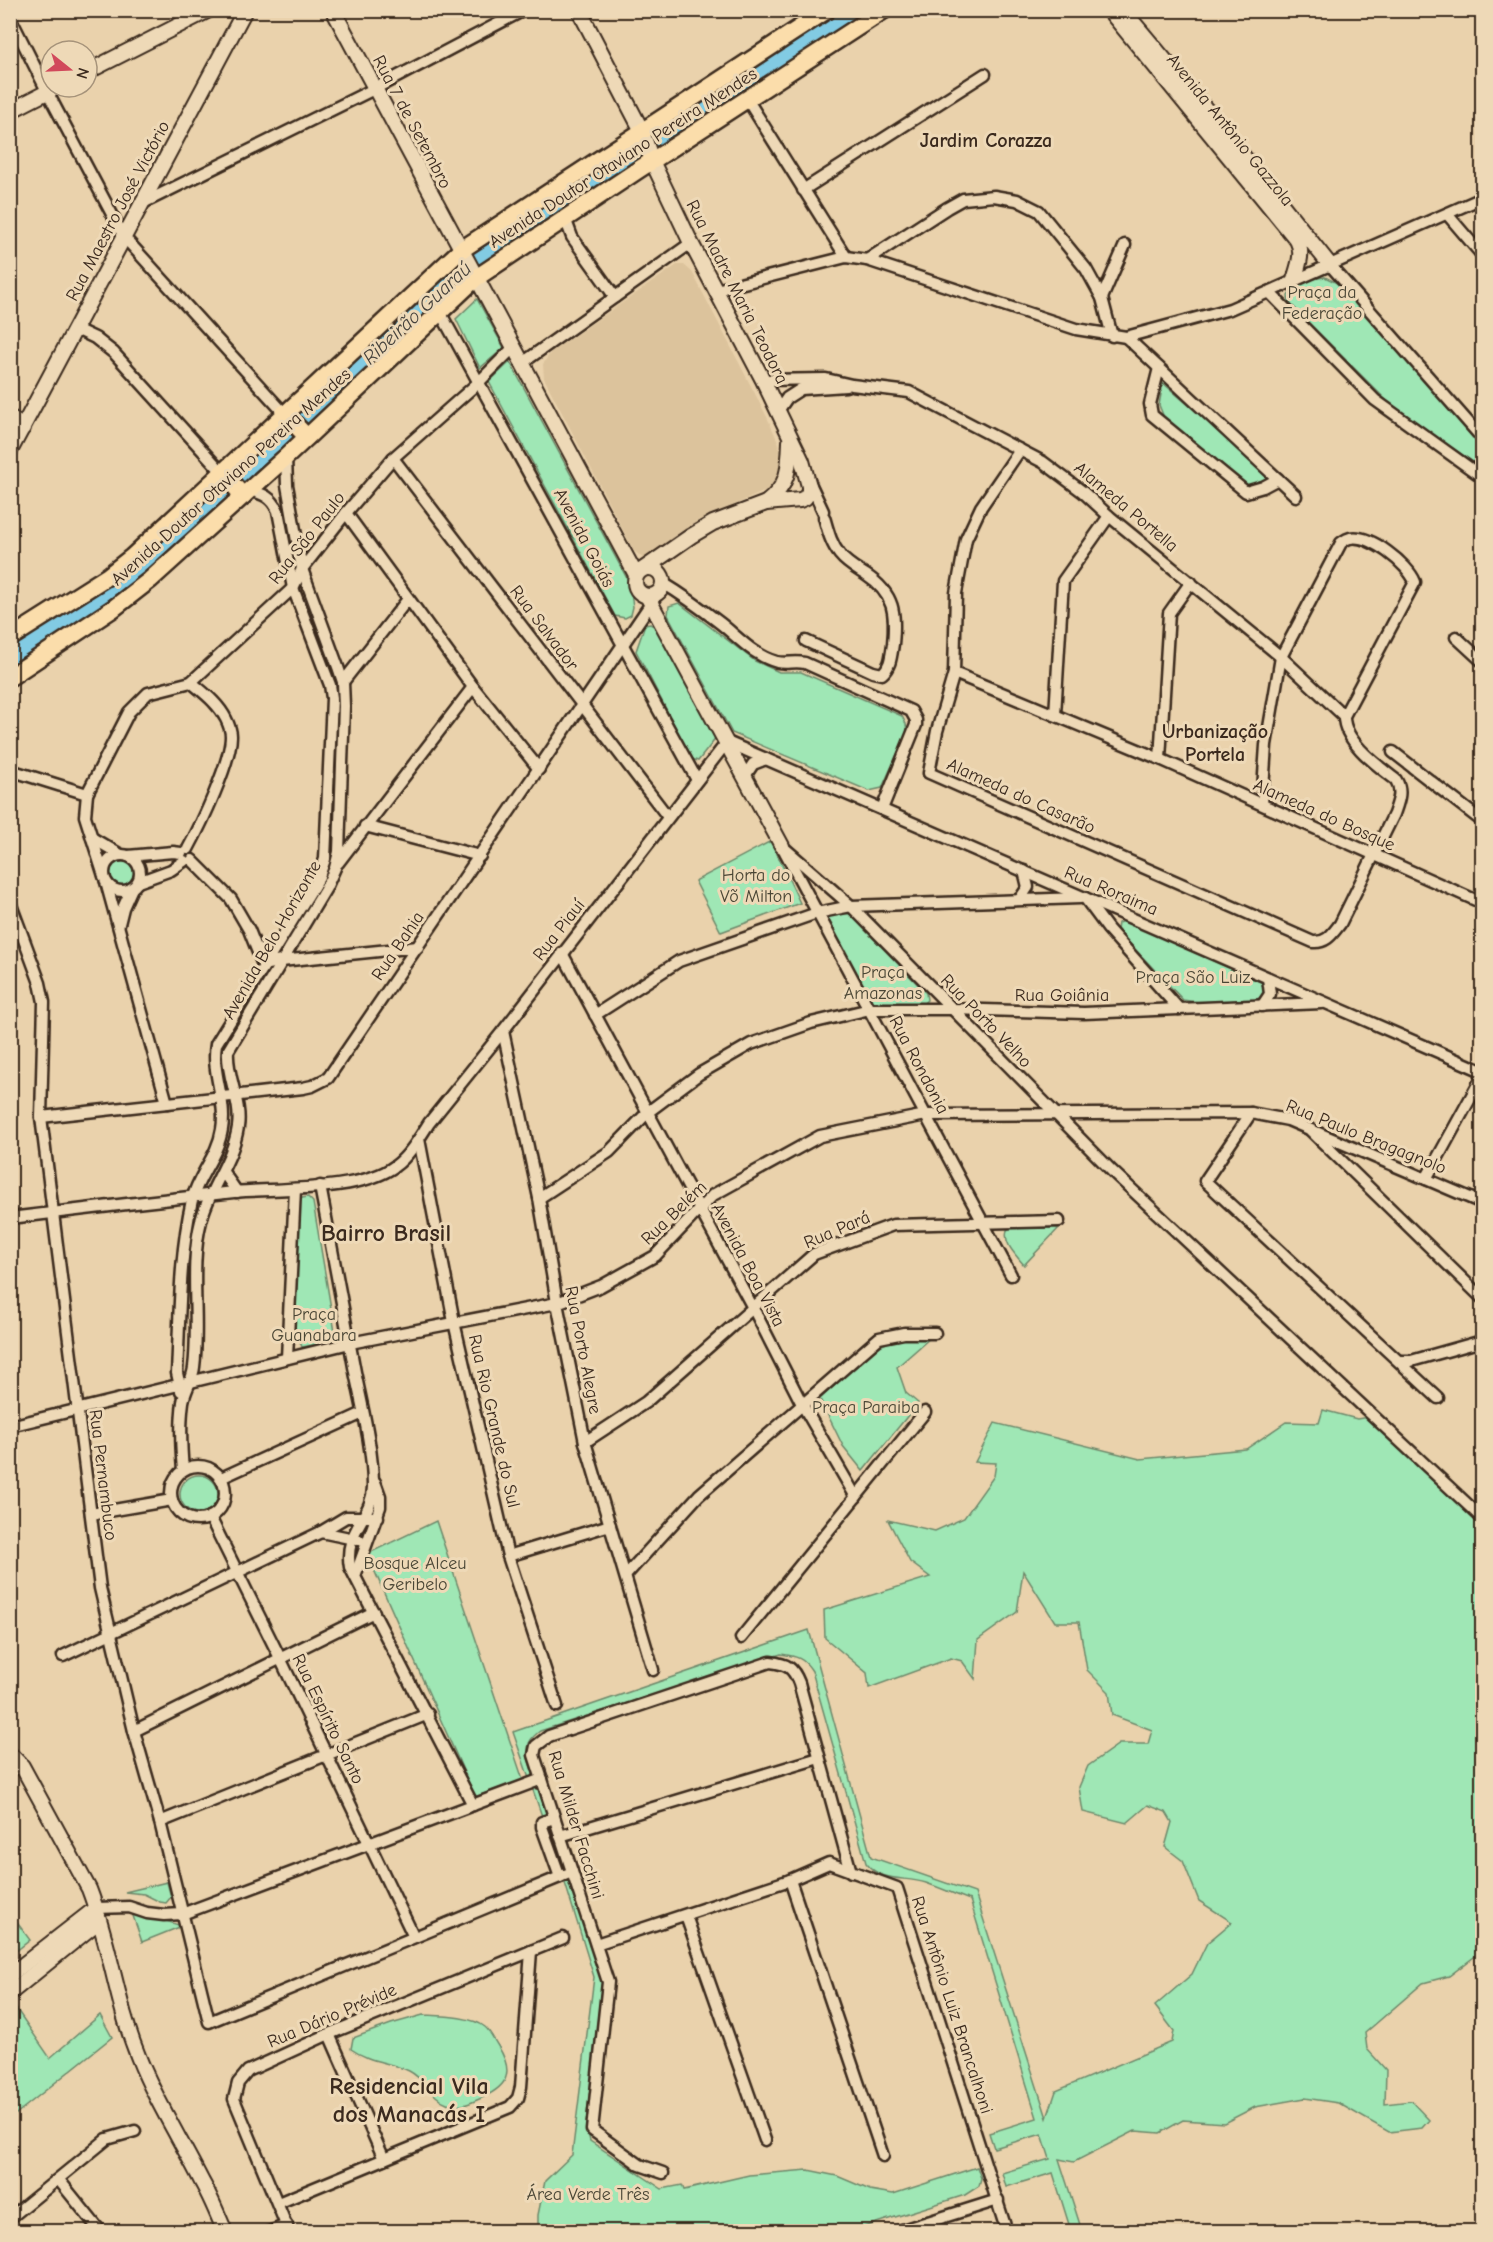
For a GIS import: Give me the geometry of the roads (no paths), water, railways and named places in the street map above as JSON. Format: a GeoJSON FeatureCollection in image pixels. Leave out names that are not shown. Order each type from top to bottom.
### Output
{"type":"FeatureCollection","features":[{"type":"Feature","properties":{"kind":"main road","name":"Avenida Doutor Otaviano Pereira Mendes"},"geometry":{"type":"LineString","coordinates":[[10,638],[120,567],[236,486],[286,457],[296,426],[440,312],[474,274],[565,218],[651,158],[884,10]]}},
{"type":"Feature","properties":{"kind":"main road","name":"Avenida Doutor Otaviano Pereira Mendes"},"geometry":{"type":"LineString","coordinates":[[10,677],[132,595],[463,254],[825,11]]}},
{"type":"Feature","properties":{"kind":"street","name":"Rua Maestro José Victório"},"geometry":{"type":"LineString","coordinates":[[10,451],[245,10]]}},
{"type":"Feature","properties":{"kind":"street","name":"Rua 7 de Setembro"},"geometry":{"type":"LineString","coordinates":[[333,10],[463,254]]}},
{"type":"Feature","properties":{"kind":"street"},"geometry":{"type":"LineString","coordinates":[[141,204],[374,89],[524,10]]}},
{"type":"Feature","properties":{"kind":"street"},"geometry":{"type":"LineString","coordinates":[[579,10],[643,135]]}},
{"type":"Feature","properties":{"kind":"street","name":"Avenida Antônio Gazzola"},"geometry":{"type":"LineString","coordinates":[[1109,10],[1297,240],[1301,247],[1294,280]]}},
{"type":"Feature","properties":{"kind":"street","name":"Avenida Antônio Gazzola"},"geometry":{"type":"LineString","coordinates":[[1123,10],[1330,264]]}},
{"type":"Feature","properties":{"kind":"street"},"geometry":{"type":"LineString","coordinates":[[99,66],[204,12]]}},
{"type":"Feature","properties":{"kind":"street"},"geometry":{"type":"LineString","coordinates":[[10,17],[39,67]]}},
{"type":"Feature","properties":{"kind":"street"},"geometry":{"type":"LineString","coordinates":[[803,190],[985,74]]}},
{"type":"Feature","properties":{"kind":"street"},"geometry":{"type":"LineString","coordinates":[[10,111],[39,96]]}},
{"type":"Feature","properties":{"kind":"street"},"geometry":{"type":"LineString","coordinates":[[57,99],[124,237],[296,426]]}},
{"type":"Feature","properties":{"kind":"street"},"geometry":{"type":"LineString","coordinates":[[747,99],[846,257]]}},
{"type":"Feature","properties":{"kind":"street","name":"Rua Madre Maria Teodora"},"geometry":{"type":"LineString","coordinates":[[643,135],[651,158],[691,243],[763,380],[802,461],[807,479]]}},
{"type":"Feature","properties":{"kind":"street"},"geometry":{"type":"LineString","coordinates":[[867,260],[963,200],[994,196],[1017,200],[1039,211],[1086,269],[1102,298],[1113,336]]}},
{"type":"Feature","properties":{"kind":"street"},"geometry":{"type":"LineString","coordinates":[[716,290],[846,257],[867,260],[1076,329],[1126,337],[1230,309],[1482,198]]}},
{"type":"Feature","properties":{"kind":"street"},"geometry":{"type":"LineString","coordinates":[[1447,214],[1482,255]]}},
{"type":"Feature","properties":{"kind":"street"},"geometry":{"type":"LineString","coordinates":[[565,218],[572,237],[615,297]]}},
{"type":"Feature","properties":{"kind":"street"},"geometry":{"type":"LineString","coordinates":[[521,364],[691,243]]}},
{"type":"Feature","properties":{"kind":"street"},"geometry":{"type":"LineString","coordinates":[[1102,298],[1125,245]]}},
{"type":"Feature","properties":{"kind":"street","name":"Avenida Goiás"},"geometry":{"type":"LineString","coordinates":[[463,254],[521,364],[641,572],[635,586],[642,594],[657,591]]}},
{"type":"Feature","properties":{"kind":"street"},"geometry":{"type":"LineString","coordinates":[[1330,264],[1482,438]]}},
{"type":"Feature","properties":{"kind":"street"},"geometry":{"type":"LineString","coordinates":[[1269,292],[1376,400],[1482,477]]}},
{"type":"Feature","properties":{"kind":"street","name":"Avenida Goiás"},"geometry":{"type":"LineString","coordinates":[[440,312],[697,780]]}},
{"type":"Feature","properties":{"kind":"street","name":"Avenida Belo Horizonte"},"geometry":{"type":"LineString","coordinates":[[76,329],[95,338],[114,353],[236,486],[266,495],[271,500],[278,511],[293,588],[327,673],[332,698],[325,859],[318,879],[216,1044],[214,1063],[224,1114],[216,1151],[193,1197],[183,1247],[177,1373],[183,1400]]}},
{"type":"Feature","properties":{"kind":"street"},"geometry":{"type":"LineString","coordinates":[[1126,337],[1296,496]]}},
{"type":"Feature","properties":{"kind":"street","name":"Rua São Paulo"},"geometry":{"type":"LineString","coordinates":[[87,794],[129,712],[139,700],[148,693],[191,682],[293,588],[302,569],[393,458],[479,382],[513,348]]}},
{"type":"Feature","properties":{"kind":"street"},"geometry":{"type":"LineString","coordinates":[[1160,368],[1150,404],[1152,415],[1246,492],[1278,479]]}},
{"type":"Feature","properties":{"kind":"street","name":"Alameda Portella"},"geometry":{"type":"LineString","coordinates":[[763,380],[826,379],[852,385],[909,392],[1057,471],[1281,657],[1344,716]]}},
{"type":"Feature","properties":{"kind":"street","name":"Alameda Portella"},"geometry":{"type":"LineString","coordinates":[[778,411],[787,398],[801,389],[852,385]]}},
{"type":"Feature","properties":{"kind":"street"},"geometry":{"type":"LineString","coordinates":[[10,417],[23,428]]}},
{"type":"Feature","properties":{"kind":"street","name":"Rua Madre Maria Teodora"},"geometry":{"type":"LineString","coordinates":[[784,483],[789,463],[790,439]]}},
{"type":"Feature","properties":{"kind":"street","name":"Alameda do Casarão"},"geometry":{"type":"LineString","coordinates":[[1020,450],[981,507],[966,538],[956,593],[954,673],[929,773],[1313,942],[1322,943],[1340,924],[1372,855]]}},
{"type":"Feature","properties":{"kind":"street","name":"Avenida Belo Horizonte"},"geometry":{"type":"LineString","coordinates":[[183,1470],[180,1445],[183,1400],[194,1368],[197,1242],[201,1220],[223,1172],[238,1126],[235,1095],[229,1077],[228,1051],[326,888],[335,868],[340,840],[344,696],[338,667],[302,569],[287,485],[286,457]]}},
{"type":"Feature","properties":{"kind":"street","name":"Rua Salvador"},"geometry":{"type":"LineString","coordinates":[[393,458],[668,818]]}},
{"type":"Feature","properties":{"kind":"street"},"geometry":{"type":"LineString","coordinates":[[766,503],[784,483],[796,474],[807,479],[824,514],[832,544],[841,557],[879,586],[892,605],[896,618],[891,661],[882,674],[806,641]]}},
{"type":"Feature","properties":{"kind":"street"},"geometry":{"type":"LineString","coordinates":[[641,572],[691,536],[713,524],[766,503],[805,498],[809,492],[807,479]]}},
{"type":"Feature","properties":{"kind":"street"},"geometry":{"type":"LineString","coordinates":[[784,483],[787,497],[792,501]]}},
{"type":"Feature","properties":{"kind":"street"},"geometry":{"type":"LineString","coordinates":[[346,513],[473,687],[539,769]]}},
{"type":"Feature","properties":{"kind":"street"},"geometry":{"type":"LineString","coordinates":[[1055,715],[1063,581],[1109,516]]}},
{"type":"Feature","properties":{"kind":"street"},"geometry":{"type":"LineString","coordinates":[[1262,804],[1266,745],[1281,657],[1341,543],[1351,538],[1368,540],[1398,560],[1412,574],[1415,582],[1413,590],[1344,716],[1343,722],[1351,736],[1374,763],[1396,780],[1400,789],[1394,814],[1372,855]]}},
{"type":"Feature","properties":{"kind":"street"},"geometry":{"type":"LineString","coordinates":[[657,591],[664,563],[671,551]]}},
{"type":"Feature","properties":{"kind":"street"},"geometry":{"type":"LineString","coordinates":[[641,572],[656,569],[660,620],[745,776],[753,764],[766,759]]}},
{"type":"Feature","properties":{"kind":"street"},"geometry":{"type":"LineString","coordinates":[[1160,759],[1169,613],[1191,582]]}},
{"type":"Feature","properties":{"kind":"street"},"geometry":{"type":"LineString","coordinates":[[657,591],[680,594],[762,655],[778,662],[805,663],[912,711],[916,725],[882,809]]}},
{"type":"Feature","properties":{"kind":"street","name":"Rua Bahia"},"geometry":{"type":"LineString","coordinates":[[41,1117],[312,1086],[328,1077],[623,647],[657,591]]}},
{"type":"Feature","properties":{"kind":"street"},"geometry":{"type":"LineString","coordinates":[[342,682],[408,599]]}},
{"type":"Feature","properties":{"kind":"street"},"geometry":{"type":"LineString","coordinates":[[1456,637],[1482,661]]}},
{"type":"Feature","properties":{"kind":"street"},"geometry":{"type":"LineString","coordinates":[[327,673],[338,667]]}},
{"type":"Feature","properties":{"kind":"street","name":"Alameda do Bosque"},"geometry":{"type":"LineString","coordinates":[[954,673],[1160,759],[1482,903]]}},
{"type":"Feature","properties":{"kind":"street"},"geometry":{"type":"LineString","coordinates":[[105,879],[118,891],[125,891],[171,870],[186,856],[202,822],[229,749],[231,735],[227,720],[217,705],[191,682]]}},
{"type":"Feature","properties":{"kind":"street"},"geometry":{"type":"LineString","coordinates":[[335,868],[473,687]]}},
{"type":"Feature","properties":{"kind":"street"},"geometry":{"type":"LineString","coordinates":[[332,698],[344,696]]}},
{"type":"Feature","properties":{"kind":"street","name":"Rua Roraima"},"geometry":{"type":"LineString","coordinates":[[727,742],[1482,1071]]}},
{"type":"Feature","properties":{"kind":"street","name":"Rua Piauí"},"geometry":{"type":"LineString","coordinates":[[10,1218],[237,1192],[361,1182],[395,1167],[727,742]]}},
{"type":"Feature","properties":{"kind":"street"},"geometry":{"type":"LineString","coordinates":[[1393,752],[1482,821]]}},
{"type":"Feature","properties":{"kind":"street"},"geometry":{"type":"LineString","coordinates":[[10,770],[87,794],[85,816],[105,879],[167,1103]]}},
{"type":"Feature","properties":{"kind":"street","name":"Rua Rondonia"},"geometry":{"type":"LineString","coordinates":[[745,776],[1011,1275]]}},
{"type":"Feature","properties":{"kind":"street"},"geometry":{"type":"LineString","coordinates":[[326,839],[340,840],[362,831],[480,856]]}},
{"type":"Feature","properties":{"kind":"street"},"geometry":{"type":"LineString","coordinates":[[92,838],[135,860],[139,867],[140,875],[123,908],[118,928]]}},
{"type":"Feature","properties":{"kind":"street","name":"Rua Porto Velho"},"geometry":{"type":"LineString","coordinates":[[782,846],[851,906],[1112,1171],[1482,1518]]}},
{"type":"Feature","properties":{"kind":"street"},"geometry":{"type":"LineString","coordinates":[[105,879],[107,862],[113,857],[173,852],[186,856],[231,899],[249,930],[263,965],[418,946]]}},
{"type":"Feature","properties":{"kind":"street"},"geometry":{"type":"LineString","coordinates":[[1020,899],[1028,887],[1024,871]]}},
{"type":"Feature","properties":{"kind":"street"},"geometry":{"type":"LineString","coordinates":[[595,1015],[679,961],[818,913],[851,906],[1085,898],[1108,929],[1179,1009]]}},
{"type":"Feature","properties":{"kind":"street","name":"Rua Pernambuco"},"geometry":{"type":"LineString","coordinates":[[10,902],[15,925],[40,983],[44,1002],[41,1117],[100,1588],[134,1731],[160,1822],[209,2022],[414,1937]]}},
{"type":"Feature","properties":{"kind":"street","name":"Avenida Boa Vista"},"geometry":{"type":"LineString","coordinates":[[562,953],[752,1306],[802,1404],[856,1497]]}},
{"type":"Feature","properties":{"kind":"street"},"geometry":{"type":"LineString","coordinates":[[1262,1006],[1270,993],[1268,978]]}},
{"type":"Feature","properties":{"kind":"street"},"geometry":{"type":"LineString","coordinates":[[1284,1005],[1288,986]]}},
{"type":"Feature","properties":{"kind":"street","name":"Rua Goiânia"},"geometry":{"type":"LineString","coordinates":[[539,1198],[609,1152],[648,1112],[699,1074],[751,1044],[811,1023],[870,1009],[1083,1013],[1326,1003]]}},
{"type":"Feature","properties":{"kind":"street","name":"Rua Porto Alegre"},"geometry":{"type":"LineString","coordinates":[[503,1031],[539,1198],[585,1442],[653,1670]]}},
{"type":"Feature","properties":{"kind":"street"},"geometry":{"type":"LineString","coordinates":[[1426,1179],[1482,1077]]}},
{"type":"Feature","properties":{"kind":"street"},"geometry":{"type":"LineString","coordinates":[[1251,1113],[1205,1181],[1438,1398]]}},
{"type":"Feature","properties":{"kind":"street","name":"Rua Paulo Bragagnolo"},"geometry":{"type":"LineString","coordinates":[[1055,1114],[1251,1113],[1288,1120],[1482,1203]]}},
{"type":"Feature","properties":{"kind":"street","name":"Rua Belém"},"geometry":{"type":"LineString","coordinates":[[10,1426],[350,1343],[557,1303],[601,1286],[655,1256],[713,1195],[820,1136],[926,1115],[1055,1114]]}},
{"type":"Feature","properties":{"kind":"street"},"geometry":{"type":"LineString","coordinates":[[1306,1127],[1482,1298]]}},
{"type":"Feature","properties":{"kind":"street","name":"Rua Rio Grande do Sul"},"geometry":{"type":"LineString","coordinates":[[419,1139],[454,1322],[508,1556],[556,1706]]}},
{"type":"Feature","properties":{"kind":"street"},"geometry":{"type":"LineString","coordinates":[[223,1172],[237,1192]]}},
{"type":"Feature","properties":{"kind":"street"},"geometry":{"type":"LineString","coordinates":[[320,1186],[373,1476],[380,1496],[378,1517],[355,1576]]}},
{"type":"Feature","properties":{"kind":"street"},"geometry":{"type":"LineString","coordinates":[[287,1358],[295,1189]]}},
{"type":"Feature","properties":{"kind":"street","name":"Rua Pará"},"geometry":{"type":"LineString","coordinates":[[585,1442],[646,1401],[814,1254],[893,1224],[1059,1221]]}},
{"type":"Feature","properties":{"kind":"street"},"geometry":{"type":"LineString","coordinates":[[626,1575],[699,1495],[879,1338],[904,1333],[935,1333]]}},
{"type":"Feature","properties":{"kind":"street"},"geometry":{"type":"LineString","coordinates":[[1400,1361],[1411,1361],[1482,1341]]}},
{"type":"Feature","properties":{"kind":"street"},"geometry":{"type":"LineString","coordinates":[[741,1638],[925,1412]]}},
{"type":"Feature","properties":{"kind":"street"},"geometry":{"type":"LineString","coordinates":[[221,1478],[363,1413]]}},
{"type":"Feature","properties":{"kind":"street"},"geometry":{"type":"LineString","coordinates":[[193,1466],[204,1466],[214,1470],[221,1478],[225,1490],[224,1502],[220,1509],[210,1517],[201,1520],[187,1518],[179,1512],[172,1500],[172,1486],[183,1470],[193,1466]]}},
{"type":"Feature","properties":{"kind":"street"},"geometry":{"type":"LineString","coordinates":[[348,1557],[353,1538],[372,1498],[373,1476]]}},
{"type":"Feature","properties":{"kind":"street"},"geometry":{"type":"LineString","coordinates":[[91,1514],[172,1500]]}},
{"type":"Feature","properties":{"kind":"street","name":"Rua Espírito Santo"},"geometry":{"type":"LineString","coordinates":[[210,1517],[414,1937]]}},
{"type":"Feature","properties":{"kind":"street"},"geometry":{"type":"LineString","coordinates":[[63,1656],[321,1532],[346,1517],[378,1517]]}},
{"type":"Feature","properties":{"kind":"street"},"geometry":{"type":"LineString","coordinates":[[508,1556],[610,1525]]}},
{"type":"Feature","properties":{"kind":"street"},"geometry":{"type":"LineString","coordinates":[[321,1532],[367,1542]]}},
{"type":"Feature","properties":{"kind":"street"},"geometry":{"type":"LineString","coordinates":[[333,1534],[348,1557],[355,1576],[473,1805]]}},
{"type":"Feature","properties":{"kind":"street"},"geometry":{"type":"LineString","coordinates":[[134,1731],[374,1612]]}},
{"type":"Feature","properties":{"kind":"street","name":"Rua Milder Facchini"},"geometry":{"type":"LineString","coordinates":[[663,2173],[640,2165],[592,2130],[608,1982],[534,1755],[536,1746],[549,1736],[770,1662],[786,1664],[795,1672],[851,1872]]}},
{"type":"Feature","properties":{"kind":"street"},"geometry":{"type":"LineString","coordinates":[[160,1822],[428,1714]]}},
{"type":"Feature","properties":{"kind":"street"},"geometry":{"type":"LineString","coordinates":[[10,1754],[22,1766],[89,1889],[137,2055],[203,2183],[225,2232]]}},
{"type":"Feature","properties":{"kind":"street"},"geometry":{"type":"LineString","coordinates":[[560,1836],[819,1758]]}},
{"type":"Feature","properties":{"kind":"street"},"geometry":{"type":"LineString","coordinates":[[10,1975],[111,1907],[129,1907],[147,1913],[164,1915],[182,1914],[542,1779]]}},
{"type":"Feature","properties":{"kind":"street"},"geometry":{"type":"LineString","coordinates":[[554,1818],[542,1822],[542,1827],[560,1877]]}},
{"type":"Feature","properties":{"kind":"street","name":"Rua Antônio Luiz Brancalhoni"},"geometry":{"type":"LineString","coordinates":[[596,1944],[790,1880],[829,1863],[897,1888],[1007,2232]]}},
{"type":"Feature","properties":{"kind":"street"},"geometry":{"type":"LineString","coordinates":[[414,1937],[572,1872]]}},
{"type":"Feature","properties":{"kind":"street"},"geometry":{"type":"LineString","coordinates":[[790,1880],[883,2156]]}},
{"type":"Feature","properties":{"kind":"street"},"geometry":{"type":"LineString","coordinates":[[10,1993],[98,1914]]}},
{"type":"Feature","properties":{"kind":"street"},"geometry":{"type":"LineString","coordinates":[[686,1916],[765,2140]]}},
{"type":"Feature","properties":{"kind":"street","name":"Rua Dário Prévide"},"geometry":{"type":"LineString","coordinates":[[288,2228],[234,2099],[238,2082],[249,2071],[329,2034],[563,1938]]}},
{"type":"Feature","properties":{"kind":"street"},"geometry":{"type":"LineString","coordinates":[[278,2203],[510,2107],[518,2098],[521,2087],[531,1951]]}},
{"type":"Feature","properties":{"kind":"street"},"geometry":{"type":"LineString","coordinates":[[329,2034],[384,2159]]}},
{"type":"Feature","properties":{"kind":"street"},"geometry":{"type":"LineString","coordinates":[[10,2218],[107,2139],[135,2131]]}},
{"type":"Feature","properties":{"kind":"street"},"geometry":{"type":"LineString","coordinates":[[59,2180],[101,2232]]}},
{"type":"Feature","properties":{"kind":"street"},"geometry":{"type":"LineString","coordinates":[[899,2231],[998,2200]]}},
{"type":"Feature","properties":{"kind":"street"},"geometry":{"type":"LineString","coordinates":[[269,2232],[288,2228]]}},
{"type":"Feature","properties":{"kind":"waterway","name":"Ribeirão Guaraú"},"geometry":{"type":"LineString","coordinates":[[10,658],[134,575],[302,423],[455,275],[478,257],[856,10]]}},
{"type":"Feature","properties":{"kind":"district","name":"Jardim Corazza"},"geometry":{"type":"Point","coordinates":[986,140]}},
{"type":"Feature","properties":{"kind":"district","name":"Urbanização Portela"},"geometry":{"type":"Point","coordinates":[1215,742]}},
{"type":"Feature","properties":{"kind":"district","name":"Bairro Brasil"},"geometry":{"type":"Point","coordinates":[386,1233]}},
{"type":"Feature","properties":{"kind":"district","name":"Residencial Vila dos Manacás I"},"geometry":{"type":"Point","coordinates":[409,2100]}},
{"type":"Feature","properties":{"kind":"park label","name":"Praça da Federação"},"geometry":{"type":"Point","coordinates":[1322,302]}},
{"type":"Feature","properties":{"kind":"park label","name":"Horta do Võ Milton"},"geometry":{"type":"Point","coordinates":[756,885]}},
{"type":"Feature","properties":{"kind":"park label","name":"Praça São Luiz"},"geometry":{"type":"Point","coordinates":[1193,977]}},
{"type":"Feature","properties":{"kind":"park label","name":"Praça Amazonas"},"geometry":{"type":"Point","coordinates":[883,982]}},
{"type":"Feature","properties":{"kind":"park label","name":"Praça Guanabara"},"geometry":{"type":"Point","coordinates":[314,1324]}},
{"type":"Feature","properties":{"kind":"park label","name":"Praça Paraiba"},"geometry":{"type":"Point","coordinates":[866,1407]}},
{"type":"Feature","properties":{"kind":"park label","name":"Bosque Alceu Geribelo"},"geometry":{"type":"Point","coordinates":[415,1573]}},
{"type":"Feature","properties":{"kind":"park label","name":"Área Verde Três"},"geometry":{"type":"Point","coordinates":[588,2194]}}]}
